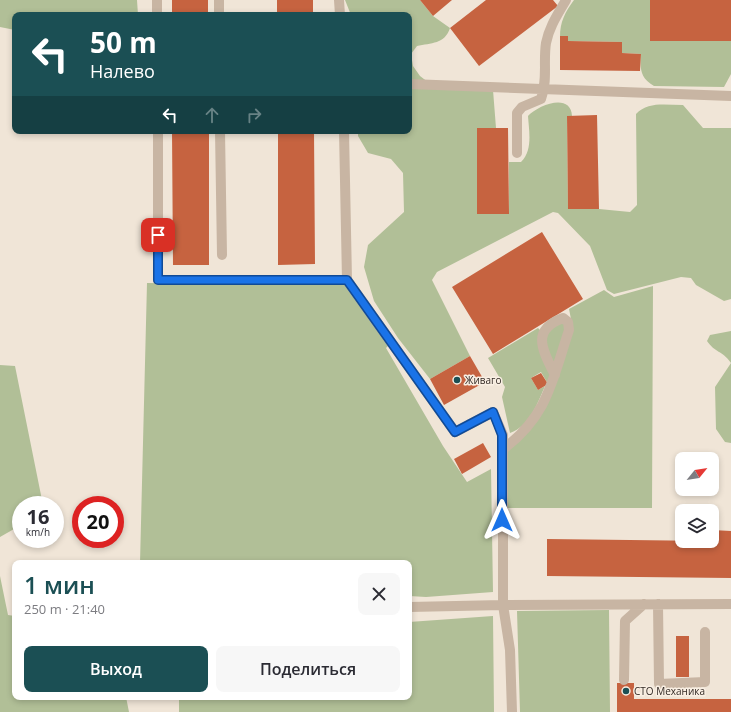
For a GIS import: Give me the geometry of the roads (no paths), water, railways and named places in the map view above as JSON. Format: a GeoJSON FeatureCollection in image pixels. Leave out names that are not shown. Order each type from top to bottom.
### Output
{"type":"FeatureCollection","features":[{"type":"Feature","properties":{"kind":"lane"},"geometry":{"type":"LineString","coordinates":[[157,0],[158,12]]}},
{"type":"Feature","properties":{"kind":"lane"},"geometry":{"type":"LineString","coordinates":[[219,0],[219,12]]}},
{"type":"Feature","properties":{"kind":"lane"},"geometry":{"type":"LineString","coordinates":[[339,0],[340,12]]}},
{"type":"Feature","properties":{"kind":"lane"},"geometry":{"type":"LineString","coordinates":[[517,153],[517,113],[522,108],[542,99],[545,89],[546,43],[552,24],[566,0]]}},
{"type":"Feature","properties":{"kind":"lane"},"geometry":{"type":"LineString","coordinates":[[412,84],[731,96]]}},
{"type":"Feature","properties":{"kind":"lane"},"geometry":{"type":"LineString","coordinates":[[158,134],[158,280],[347,280]]}},
{"type":"Feature","properties":{"kind":"lane"},"geometry":{"type":"LineString","coordinates":[[220,134],[222,255]]}},
{"type":"Feature","properties":{"kind":"lane"},"geometry":{"type":"LineString","coordinates":[[344,134],[347,280],[455,432],[493,412],[502,435],[503,605],[510,650],[512,712]]}},
{"type":"Feature","properties":{"kind":"lane"},"geometry":{"type":"LineString","coordinates":[[502,450],[518,438],[534,421],[547,397],[569,330],[568,322],[563,318],[556,321],[543,332],[541,341],[543,351],[554,375]]}},
{"type":"Feature","properties":{"kind":"lane"},"geometry":{"type":"LineString","coordinates":[[624,680],[625,621],[644,604]]}},
{"type":"Feature","properties":{"kind":"lane"},"geometry":{"type":"LineString","coordinates":[[658,604],[659,684],[705,682],[704,632]]}},
{"type":"Feature","properties":{"kind":"lane"},"geometry":{"type":"LineString","coordinates":[[412,607],[731,604]]}},
{"type":"Feature","properties":{"kind":"place","name":"Живаго"},"geometry":{"type":"Point","coordinates":[457,380]}},
{"type":"Feature","properties":{"kind":"place","name":"СТО Механика"},"geometry":{"type":"Point","coordinates":[626,691]}}]}
